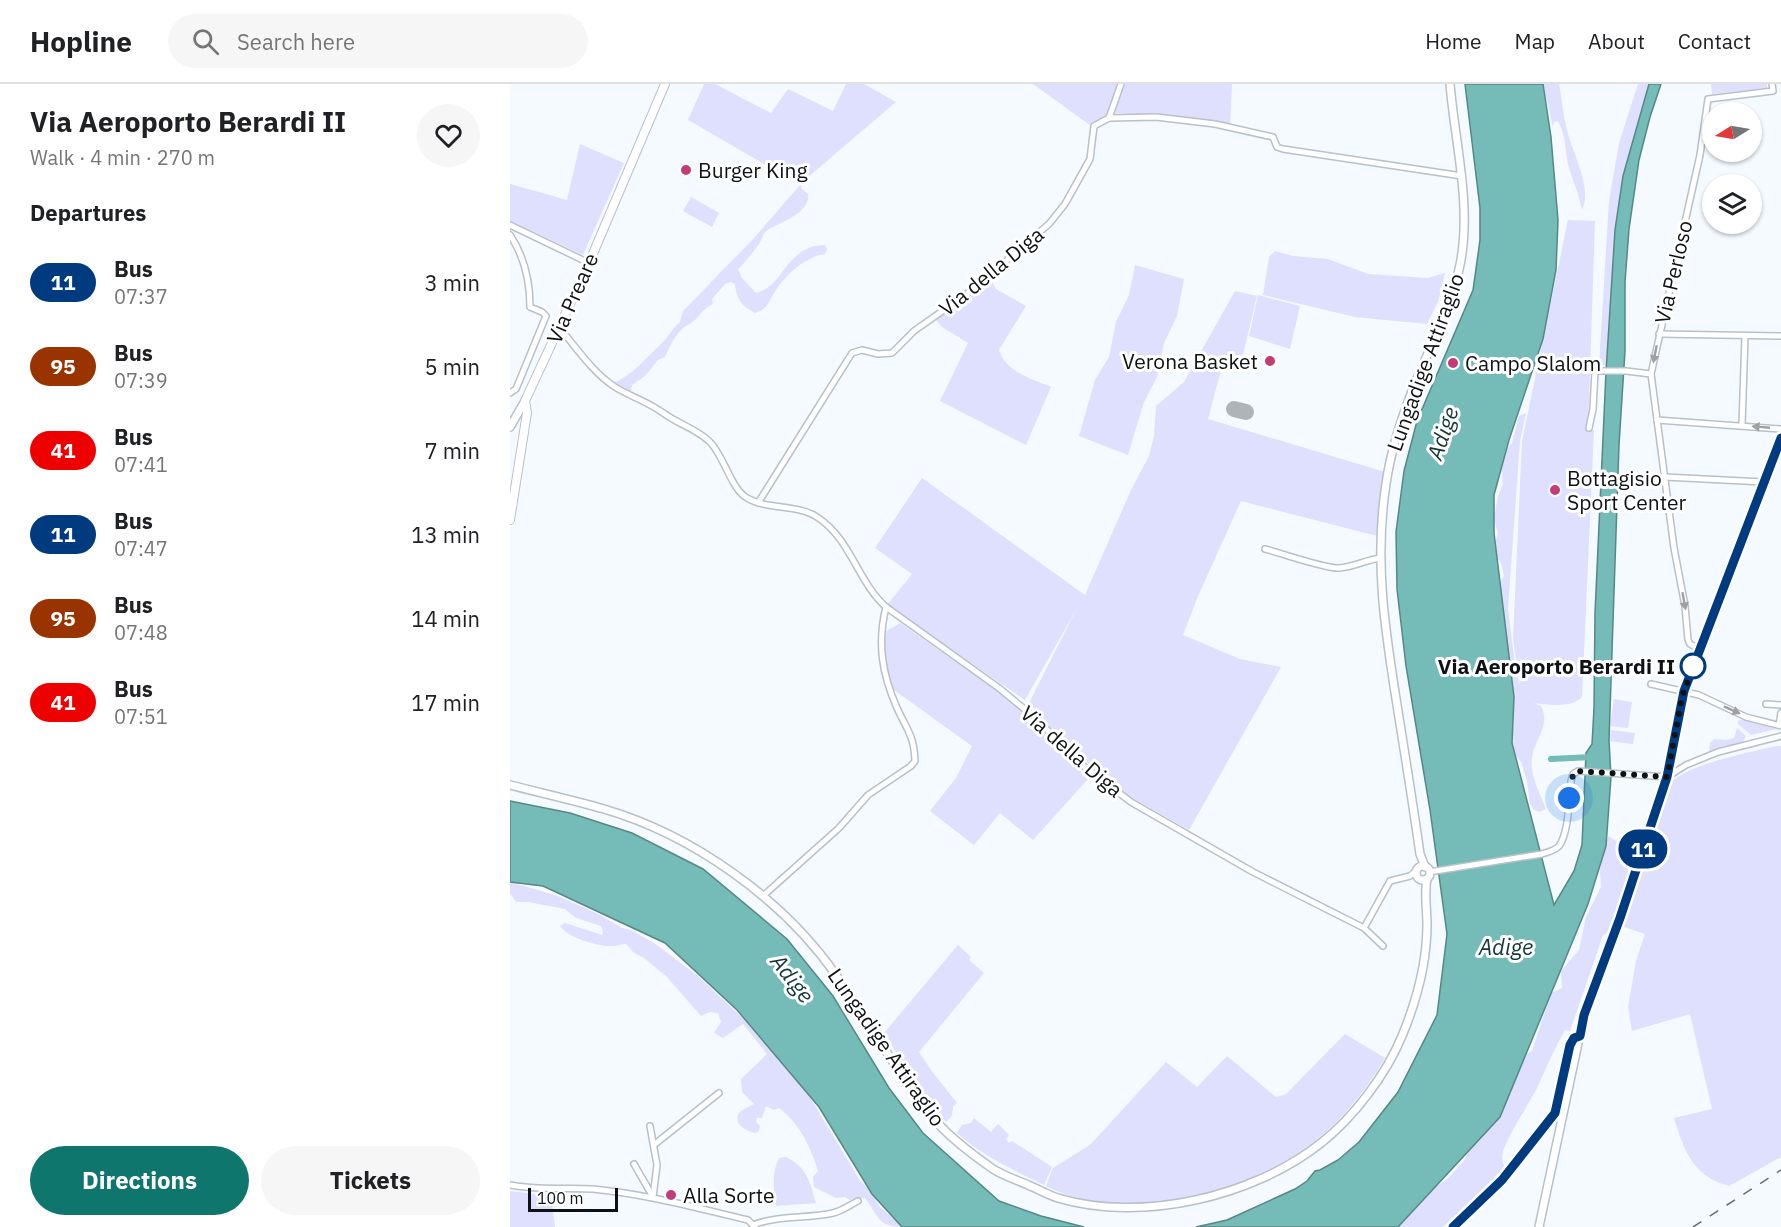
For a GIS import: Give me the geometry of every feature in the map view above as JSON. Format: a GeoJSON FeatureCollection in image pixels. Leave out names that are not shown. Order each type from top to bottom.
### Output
{"type":"FeatureCollection","features":[{"type":"Feature","properties":{"kind":"main road","name":"Via Preare"},"geometry":{"type":"LineString","coordinates":[[510,520],[527,413],[525,401],[588,263],[665,84]]}},
{"type":"Feature","properties":{"kind":"street","name":"Via della Diga"},"geometry":{"type":"LineString","coordinates":[[758,503],[852,353],[862,350],[878,354],[892,353],[914,331],[972,290],[1049,224],[1065,204],[1090,159],[1094,126],[1109,118],[1121,84]]}},
{"type":"Feature","properties":{"kind":"street","name":"Lungadige Attiraglio"},"geometry":{"type":"LineString","coordinates":[[510,785],[606,810],[679,839],[732,872],[763,896],[817,950],[836,974],[894,1065],[936,1121],[996,1171],[1056,1197],[1085,1204],[1134,1208],[1167,1205],[1244,1186],[1284,1167],[1320,1144],[1352,1114],[1369,1093],[1401,1040],[1420,986],[1425,958],[1427,924],[1425,889],[1384,626],[1380,558],[1381,524],[1391,455],[1416,381],[1453,294],[1460,263],[1463,231],[1462,176],[1452,115],[1450,84]]}},
{"type":"Feature","properties":{"kind":"street","name":"Via Perloso"},"geometry":{"type":"LineString","coordinates":[[1699,649],[1690,644],[1688,640],[1651,374],[1700,155],[1708,99],[1773,91],[1772,84]]}},
{"type":"Feature","properties":{"kind":"street"},"geometry":{"type":"LineString","coordinates":[[1109,118],[1156,117],[1215,124],[1273,137],[1277,147],[1283,149],[1462,176]]}},
{"type":"Feature","properties":{"kind":"street"},"geometry":{"type":"LineString","coordinates":[[510,225],[588,263]]}},
{"type":"Feature","properties":{"kind":"street"},"geometry":{"type":"LineString","coordinates":[[510,235],[527,274],[530,307],[546,316],[516,389],[510,393]]}},
{"type":"Feature","properties":{"kind":"street","name":"Via della Diga"},"geometry":{"type":"LineString","coordinates":[[559,327],[600,376],[615,387],[691,428],[710,442],[729,471],[736,488],[746,498],[758,503],[816,516],[834,531],[849,551],[865,583],[886,607],[999,688],[1040,722],[1086,768],[1131,802],[1253,872],[1364,928],[1383,946]]}},
{"type":"Feature","properties":{"kind":"street"},"geometry":{"type":"LineString","coordinates":[[1659,334],[1781,336]]}},
{"type":"Feature","properties":{"kind":"street"},"geometry":{"type":"LineString","coordinates":[[1742,425],[1745,336]]}},
{"type":"Feature","properties":{"kind":"street"},"geometry":{"type":"LineString","coordinates":[[1589,428],[1598,370],[1651,374]]}},
{"type":"Feature","properties":{"kind":"street"},"geometry":{"type":"LineString","coordinates":[[510,427],[525,401]]}},
{"type":"Feature","properties":{"kind":"street"},"geometry":{"type":"LineString","coordinates":[[1657,420],[1781,429]]}},
{"type":"Feature","properties":{"kind":"street"},"geometry":{"type":"LineString","coordinates":[[1539,1227],[1584,1015],[1620,918],[1667,777],[1684,691],[1781,437]]}},
{"type":"Feature","properties":{"kind":"street"},"geometry":{"type":"LineString","coordinates":[[1665,477],[1763,482]]}},
{"type":"Feature","properties":{"kind":"street"},"geometry":{"type":"LineString","coordinates":[[1265,549],[1336,569],[1380,558]]}},
{"type":"Feature","properties":{"kind":"street"},"geometry":{"type":"LineString","coordinates":[[763,896],[839,828],[868,795],[915,761],[912,735],[897,708],[882,664],[881,639],[886,607]]}},
{"type":"Feature","properties":{"kind":"street"},"geometry":{"type":"LineString","coordinates":[[1651,684],[1699,695],[1746,717],[1780,725],[1781,713]]}},
{"type":"Feature","properties":{"kind":"street"},"geometry":{"type":"LineString","coordinates":[[1766,704],[1781,705]]}},
{"type":"Feature","properties":{"kind":"street"},"geometry":{"type":"LineString","coordinates":[[1364,928],[1390,881],[1542,854],[1558,847],[1564,835],[1573,774],[1578,771],[1667,777],[1686,765],[1718,752],[1781,736]]}},
{"type":"Feature","properties":{"kind":"street"},"geometry":{"type":"LineString","coordinates":[[1453,1227],[1502,1180],[1555,1113],[1570,1045],[1574,1038],[1580,1036]]}},
{"type":"Feature","properties":{"kind":"street"},"geometry":{"type":"LineString","coordinates":[[655,1144],[719,1093]]}},
{"type":"Feature","properties":{"kind":"street"},"geometry":{"type":"LineString","coordinates":[[651,1126],[657,1164],[653,1197]]}},
{"type":"Feature","properties":{"kind":"street"},"geometry":{"type":"LineString","coordinates":[[634,1164],[653,1197]]}},
{"type":"Feature","properties":{"kind":"street"},"geometry":{"type":"LineString","coordinates":[[510,1185],[545,1190],[591,1189],[653,1197],[748,1220],[754,1226],[762,1221],[833,1213],[858,1201]]}},
{"type":"Feature","properties":{"kind":"shaded area"},"geometry":{"type":"Polygon","coordinates":[[[704,84],[715,84],[771,113],[788,89],[833,111],[846,84],[864,84],[896,102],[800,184],[808,194],[805,206],[794,216],[767,230],[757,247],[738,269],[742,278],[756,293],[773,283],[802,252],[812,247],[825,245],[827,249],[825,254],[811,258],[791,272],[780,284],[766,307],[755,313],[741,301],[735,284],[731,282],[725,284],[712,299],[713,304],[680,331],[665,357],[658,360],[645,376],[632,385],[631,393],[614,383],[633,370],[664,341],[680,322],[683,311],[754,238],[800,185],[688,120],[704,84]]]}},
{"type":"Feature","properties":{"kind":"shaded area"},"geometry":{"type":"Polygon","coordinates":[[[1033,84],[1119,84],[1107,118],[1090,125],[1033,84]]]}},
{"type":"Feature","properties":{"kind":"shaded area"},"geometry":{"type":"Polygon","coordinates":[[[1125,84],[1232,84],[1230,128],[1161,115],[1115,113],[1125,84]]]}},
{"type":"Feature","properties":{"kind":"shaded area"},"geometry":{"type":"Polygon","coordinates":[[[1543,84],[1559,84],[1564,119],[1583,181],[1585,201],[1582,210],[1568,164],[1563,132],[1558,121],[1554,122],[1553,127],[1543,84]]]}},
{"type":"Feature","properties":{"kind":"shaded area"},"geometry":{"type":"Polygon","coordinates":[[[1638,84],[1649,84],[1623,176],[1615,230],[1606,365],[1599,366],[1609,201],[1619,143],[1638,84]]]}},
{"type":"Feature","properties":{"kind":"shaded area"},"geometry":{"type":"Polygon","coordinates":[[[1711,84],[1767,84],[1767,88],[1712,94],[1711,84]]]}},
{"type":"Feature","properties":{"kind":"shaded area"},"geometry":{"type":"Polygon","coordinates":[[[580,144],[624,163],[583,255],[510,221],[510,184],[567,200],[580,144]]]}},
{"type":"Feature","properties":{"kind":"shaded area"},"geometry":{"type":"Polygon","coordinates":[[[691,197],[719,213],[712,227],[683,211],[691,197]]]}},
{"type":"Feature","properties":{"kind":"shaded area","name":"Bottagisio Sport Center"},"geometry":{"type":"Polygon","coordinates":[[[1568,220],[1595,221],[1588,430],[1594,430],[1582,697],[1573,703],[1566,704],[1534,703],[1541,706],[1544,713],[1543,726],[1531,763],[1546,809],[1540,812],[1534,810],[1530,804],[1527,781],[1521,762],[1514,753],[1508,723],[1514,698],[1495,593],[1504,576],[1501,563],[1495,556],[1494,546],[1498,534],[1494,518],[1503,484],[1501,465],[1505,451],[1512,443],[1519,416],[1526,413],[1520,441],[1508,609],[1520,686],[1513,639],[1522,441],[1568,220]]]}},
{"type":"Feature","properties":{"kind":"shaded area"},"geometry":{"type":"Polygon","coordinates":[[[1275,251],[1293,256],[1328,259],[1368,274],[1428,278],[1445,273],[1438,302],[1427,324],[1355,317],[1263,295],[1269,257],[1275,251]]]}},
{"type":"Feature","properties":{"kind":"shaded area"},"geometry":{"type":"Polygon","coordinates":[[[1135,265],[1184,279],[1177,316],[1164,343],[1157,377],[1144,402],[1128,455],[1079,436],[1095,380],[1109,357],[1116,322],[1129,295],[1135,265]]]}},
{"type":"Feature","properties":{"kind":"shaded area"},"geometry":{"type":"Polygon","coordinates":[[[987,273],[996,289],[1026,306],[999,350],[1002,358],[1020,374],[1051,387],[1026,445],[940,401],[968,343],[942,327],[932,316],[987,273]]]}},
{"type":"Feature","properties":{"kind":"shaded area"},"geometry":{"type":"Polygon","coordinates":[[[1235,291],[1257,296],[1242,359],[1225,355],[1208,419],[1385,472],[1377,536],[1241,501],[1183,635],[1240,659],[1281,667],[1189,830],[1122,792],[1069,747],[1029,703],[1077,608],[1025,700],[887,605],[912,574],[875,548],[922,478],[1085,595],[1131,490],[1149,456],[1154,436],[1156,406],[1184,382],[1235,291]]]}},
{"type":"Feature","properties":{"kind":"shaded area"},"geometry":{"type":"Polygon","coordinates":[[[1258,295],[1300,306],[1290,349],[1249,336],[1258,295]]]}},
{"type":"Feature","properties":{"kind":"shaded area"},"geometry":{"type":"Polygon","coordinates":[[[900,623],[1022,708],[1088,779],[1033,840],[1000,813],[974,845],[930,811],[956,778],[972,746],[894,690],[884,664],[885,632],[900,623]]]}},
{"type":"Feature","properties":{"kind":"shaded area"},"geometry":{"type":"Polygon","coordinates":[[[1614,699],[1632,702],[1628,728],[1610,726],[1614,699]]]}},
{"type":"Feature","properties":{"kind":"shaded area"},"geometry":{"type":"Polygon","coordinates":[[[1743,719],[1777,729],[1751,735],[1738,724],[1738,721],[1743,719]]]}},
{"type":"Feature","properties":{"kind":"shaded area"},"geometry":{"type":"Polygon","coordinates":[[[1737,728],[1746,736],[1743,742],[1709,752],[1710,743],[1714,739],[1734,738],[1737,728]]]}},
{"type":"Feature","properties":{"kind":"shaded area"},"geometry":{"type":"Polygon","coordinates":[[[1611,730],[1635,733],[1633,744],[1609,741],[1611,730]]]}},
{"type":"Feature","properties":{"kind":"shaded area"},"geometry":{"type":"Polygon","coordinates":[[[1781,746],[1781,1157],[1729,1186],[1717,1182],[1698,1169],[1686,1151],[1674,1118],[1712,1109],[1690,1014],[1632,1031],[1628,1007],[1636,961],[1645,934],[1621,926],[1665,793],[1672,782],[1681,775],[1706,764],[1781,746]]]}},
{"type":"Feature","properties":{"kind":"shaded area"},"geometry":{"type":"Polygon","coordinates":[[[1608,836],[1637,854],[1610,932],[1603,935],[1570,1031],[1565,1030],[1537,1088],[1506,1143],[1502,1158],[1504,1167],[1443,1227],[1390,1227],[1419,1197],[1446,1180],[1463,1162],[1522,1056],[1532,1051],[1551,993],[1562,988],[1561,971],[1579,950],[1586,917],[1601,887],[1600,870],[1608,836]]]}},
{"type":"Feature","properties":{"kind":"shaded area"},"geometry":{"type":"Polygon","coordinates":[[[510,882],[558,896],[622,928],[631,930],[654,943],[698,976],[749,1024],[805,1089],[859,1179],[872,1193],[880,1207],[903,1227],[883,1223],[865,1198],[850,1200],[845,1197],[836,1198],[814,1187],[813,1177],[818,1171],[812,1153],[793,1121],[779,1108],[774,1110],[766,1106],[762,1118],[757,1118],[756,1122],[760,1126],[756,1133],[741,1126],[737,1120],[740,1112],[754,1104],[742,1092],[741,1079],[767,1054],[743,1024],[723,1038],[714,1033],[721,1022],[718,1013],[710,1012],[701,1016],[666,976],[633,952],[626,944],[599,945],[569,934],[560,926],[565,923],[602,935],[603,932],[601,926],[576,918],[565,909],[516,902],[510,893],[510,882]]]}},
{"type":"Feature","properties":{"kind":"shaded area"},"geometry":{"type":"Polygon","coordinates":[[[958,945],[971,957],[969,960],[984,973],[919,1052],[957,1103],[953,1107],[952,1116],[946,1122],[914,1082],[884,1033],[958,945]]]}},
{"type":"Feature","properties":{"kind":"shaded area"},"geometry":{"type":"Polygon","coordinates":[[[1345,1034],[1385,1058],[1361,1094],[1343,1115],[1311,1144],[1283,1162],[1218,1190],[1183,1199],[1147,1203],[1111,1203],[1078,1198],[1046,1186],[1053,1168],[1090,1145],[1166,1062],[1197,1087],[1227,1056],[1276,1097],[1286,1094],[1345,1034]]]}},
{"type":"Feature","properties":{"kind":"shaded area"},"geometry":{"type":"Polygon","coordinates":[[[974,1118],[991,1132],[998,1124],[1009,1135],[1006,1140],[1009,1143],[1012,1141],[1052,1167],[1044,1185],[988,1156],[957,1133],[962,1125],[971,1123],[974,1118]]]}},
{"type":"Feature","properties":{"kind":"shaded area"},"geometry":{"type":"Polygon","coordinates":[[[786,1157],[803,1170],[816,1203],[776,1206],[775,1170],[779,1158],[786,1157]]]}},
{"type":"Feature","properties":{"kind":"shaded area"},"geometry":{"type":"Polygon","coordinates":[[[510,1191],[551,1196],[555,1227],[510,1227],[510,1191]]]}},
{"type":"Feature","properties":{"kind":"water","name":"Adige"},"geometry":{"type":"Polygon","coordinates":[[[1465,84],[1543,84],[1551,137],[1558,220],[1556,270],[1543,339],[1509,440],[1494,495],[1494,533],[1514,697],[1512,743],[1554,905],[1574,871],[1582,845],[1586,753],[1592,744],[1595,613],[1615,230],[1623,176],[1649,84],[1661,84],[1639,160],[1629,229],[1625,282],[1625,351],[1619,445],[1609,740],[1611,777],[1606,846],[1588,904],[1500,1117],[1398,1227],[1196,1227],[1227,1220],[1295,1189],[1307,1181],[1315,1171],[1338,1160],[1359,1142],[1398,1092],[1437,1015],[1447,934],[1430,810],[1406,666],[1397,589],[1396,532],[1404,471],[1417,421],[1473,290],[1480,240],[1480,208],[1465,84]]]}},
{"type":"Feature","properties":{"kind":"water","name":"Adige"},"geometry":{"type":"Polygon","coordinates":[[[510,801],[570,813],[632,833],[703,869],[787,939],[833,996],[889,1088],[923,1133],[999,1201],[1041,1216],[1084,1227],[902,1227],[872,1194],[819,1107],[737,1010],[665,943],[543,886],[510,882],[510,801]]]}},
{"type":"Feature","properties":{"kind":"waterway"},"geometry":{"type":"LineString","coordinates":[[1551,759],[1592,757]]}},
{"type":"Feature","properties":{"kind":"taxiway"},"geometry":{"type":"LineString","coordinates":[[1234,409],[1246,412]]}},
{"type":"Feature","properties":{"kind":"railway"},"geometry":{"type":"LineString","coordinates":[[1693,1227],[1781,1170]]}},
{"type":"Feature","properties":{"kind":"bus line","name":"11"},"geometry":{"type":"LineString","coordinates":[[1453,1227],[1486,1198],[1555,1113],[1570,1045],[1576,1036],[1580,1036],[1584,1015],[1660,802],[1684,691],[1781,438]]}},
{"type":"Feature","properties":{"kind":"place","name":"Burger King"},"geometry":{"type":"Point","coordinates":[686,170]}},
{"type":"Feature","properties":{"kind":"place","name":"Verona Basket"},"geometry":{"type":"Point","coordinates":[1270,361]}},
{"type":"Feature","properties":{"kind":"place","name":"Campo Slalom"},"geometry":{"type":"Point","coordinates":[1453,363]}},
{"type":"Feature","properties":{"kind":"place","name":"Bottagisio Sport Center"},"geometry":{"type":"Point","coordinates":[1555,490]}},
{"type":"Feature","properties":{"kind":"place","name":"Via Aeroporto Berardi II"},"geometry":{"type":"Point","coordinates":[1693,666]}},
{"type":"Feature","properties":{"kind":"place","name":"Alla Sorte"},"geometry":{"type":"Point","coordinates":[671,1195]}},
{"type":"Feature","properties":{"kind":"route"},"geometry":{"type":"LineString","coordinates":[[1569,798],[1573,774],[1578,771],[1667,777],[1682,697],[1694,663],[1693,666]]}}]}
